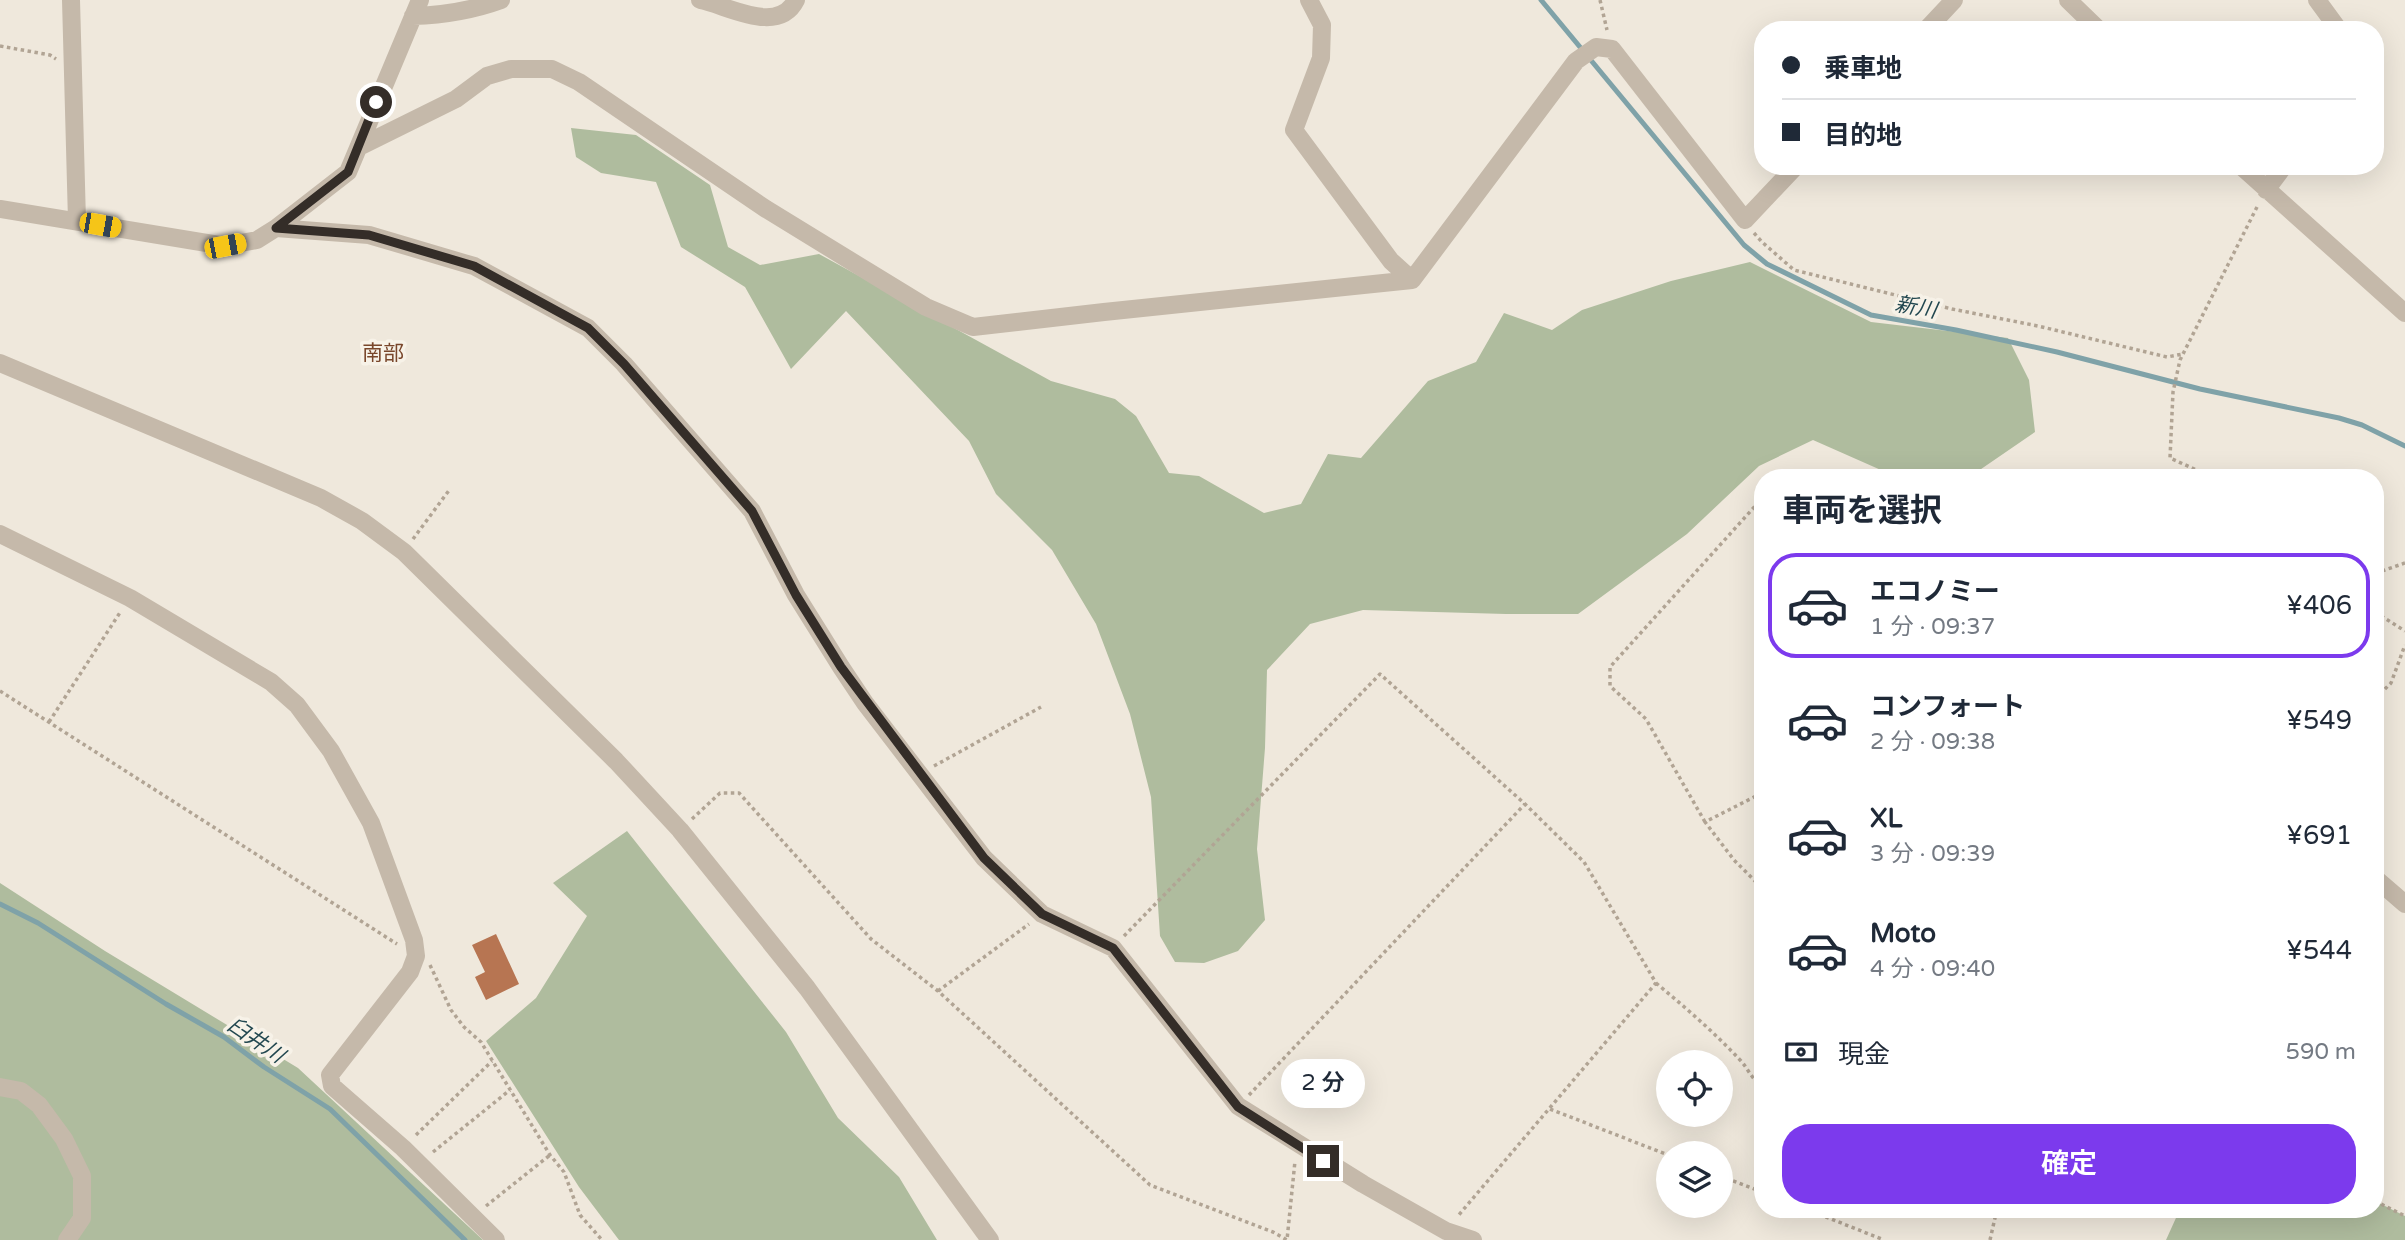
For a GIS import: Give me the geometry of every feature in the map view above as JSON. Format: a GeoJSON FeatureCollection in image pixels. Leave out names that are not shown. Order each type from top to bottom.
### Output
{"type":"FeatureCollection","features":[{"type":"Feature","properties":{"kind":"street"},"geometry":{"type":"LineString","coordinates":[[71,0],[77,221]]}},
{"type":"Feature","properties":{"kind":"street"},"geometry":{"type":"LineString","coordinates":[[0,209],[225,246],[257,240],[348,172],[416,8],[447,15],[473,10],[501,0]]}},
{"type":"Feature","properties":{"kind":"street"},"geometry":{"type":"LineString","coordinates":[[700,0],[766,18],[780,15],[796,0]]}},
{"type":"Feature","properties":{"kind":"street"},"geometry":{"type":"LineString","coordinates":[[1309,0],[1322,25],[1321,58],[1294,130],[1391,261],[1412,280]]}},
{"type":"Feature","properties":{"kind":"street"},"geometry":{"type":"LineString","coordinates":[[1934,21],[1954,0]]}},
{"type":"Feature","properties":{"kind":"street"},"geometry":{"type":"LineString","coordinates":[[2068,0],[2090,21]]}},
{"type":"Feature","properties":{"kind":"street"},"geometry":{"type":"LineString","coordinates":[[2317,0],[2332,21]]}},
{"type":"Feature","properties":{"kind":"street"},"geometry":{"type":"LineString","coordinates":[[359,147],[456,99],[487,76],[511,69],[552,69],[579,82],[766,209],[926,307],[973,327],[1412,280],[1576,61],[1604,48],[1745,220],[1788,175]]}},
{"type":"Feature","properties":{"kind":"street"},"geometry":{"type":"LineString","coordinates":[[2250,175],[2405,313]]}},
{"type":"Feature","properties":{"kind":"street"},"geometry":{"type":"LineString","coordinates":[[2266,190],[2277,175]]}},
{"type":"Feature","properties":{"kind":"street"},"geometry":{"type":"LineString","coordinates":[[276,228],[369,235],[474,266],[588,328],[624,364],[752,511],[796,595],[841,667],[984,858],[1042,914],[1113,948],[1238,1107],[1297,1145],[1446,1231],[1473,1240]]}},
{"type":"Feature","properties":{"kind":"street"},"geometry":{"type":"LineString","coordinates":[[0,363],[321,498],[362,521],[404,552],[616,761],[680,830],[807,988],[990,1240]]}},
{"type":"Feature","properties":{"kind":"street"},"geometry":{"type":"LineString","coordinates":[[0,534],[130,598],[271,682],[297,705],[331,751],[371,823],[414,940],[416,956],[410,972],[330,1075],[332,1086],[403,1148],[496,1240]]}},
{"type":"Feature","properties":{"kind":"street"},"geometry":{"type":"LineString","coordinates":[[2384,886],[2405,904]]}},
{"type":"Feature","properties":{"kind":"street"},"geometry":{"type":"LineString","coordinates":[[0,1087],[21,1091],[39,1105],[64,1139],[82,1176],[82,1218],[66,1240]]}},
{"type":"Feature","properties":{"kind":"path"},"geometry":{"type":"LineString","coordinates":[[1600,0],[1604,48]]}},
{"type":"Feature","properties":{"kind":"path"},"geometry":{"type":"LineString","coordinates":[[0,46],[50,55],[73,70]]}},
{"type":"Feature","properties":{"kind":"path"},"geometry":{"type":"LineString","coordinates":[[2194,469],[2170,458],[2174,392],[2180,360],[2266,190]]}},
{"type":"Feature","properties":{"kind":"path"},"geometry":{"type":"LineString","coordinates":[[1745,220],[1762,242],[1794,270],[1940,306],[2167,356],[2183,354]]}},
{"type":"Feature","properties":{"kind":"path"},"geometry":{"type":"LineString","coordinates":[[404,552],[450,489]]}},
{"type":"Feature","properties":{"kind":"path"},"geometry":{"type":"LineString","coordinates":[[1754,506],[1611,667],[1610,686],[1646,719],[1705,822],[1734,860],[1754,880]]}},
{"type":"Feature","properties":{"kind":"path"},"geometry":{"type":"LineString","coordinates":[[2384,570],[2405,563]]}},
{"type":"Feature","properties":{"kind":"path"},"geometry":{"type":"LineString","coordinates":[[49,723],[130,598]]}},
{"type":"Feature","properties":{"kind":"path"},"geometry":{"type":"LineString","coordinates":[[2384,618],[2405,631]]}},
{"type":"Feature","properties":{"kind":"path"},"geometry":{"type":"LineString","coordinates":[[2384,690],[2391,683],[2405,645]]}},
{"type":"Feature","properties":{"kind":"path"},"geometry":{"type":"LineString","coordinates":[[1113,948],[1380,674],[1525,804],[1584,862],[1656,983],[1691,1012],[1742,1063],[1754,1081]]}},
{"type":"Feature","properties":{"kind":"path"},"geometry":{"type":"LineString","coordinates":[[0,691],[431,967],[451,1010],[464,1027],[481,1042],[550,1155],[564,1172],[580,1215],[601,1240]]}},
{"type":"Feature","properties":{"kind":"path"},"geometry":{"type":"LineString","coordinates":[[920,774],[1041,707]]}},
{"type":"Feature","properties":{"kind":"path"},"geometry":{"type":"LineString","coordinates":[[680,830],[720,793],[739,793],[871,939],[937,991],[1150,1185],[1273,1232],[1287,1240],[1297,1145]]}},
{"type":"Feature","properties":{"kind":"path"},"geometry":{"type":"LineString","coordinates":[[1705,822],[1754,797]]}},
{"type":"Feature","properties":{"kind":"path"},"geometry":{"type":"LineString","coordinates":[[1238,1107],[1525,804]]}},
{"type":"Feature","properties":{"kind":"path"},"geometry":{"type":"LineString","coordinates":[[937,991],[1042,914]]}},
{"type":"Feature","properties":{"kind":"path"},"geometry":{"type":"LineString","coordinates":[[1446,1231],[1656,983]]}},
{"type":"Feature","properties":{"kind":"path"},"geometry":{"type":"LineString","coordinates":[[403,1148],[492,1061]]}},
{"type":"Feature","properties":{"kind":"path"},"geometry":{"type":"LineString","coordinates":[[418,1163],[510,1090]]}},
{"type":"Feature","properties":{"kind":"path"},"geometry":{"type":"LineString","coordinates":[[1550,1109],[1656,1150]]}},
{"type":"Feature","properties":{"kind":"path"},"geometry":{"type":"LineString","coordinates":[[472,1217],[550,1155]]}},
{"type":"Feature","properties":{"kind":"path"},"geometry":{"type":"LineString","coordinates":[[1733,1181],[1754,1189]]}},
{"type":"Feature","properties":{"kind":"path"},"geometry":{"type":"LineString","coordinates":[[2384,1206],[2405,1216]]}},
{"type":"Feature","properties":{"kind":"path"},"geometry":{"type":"LineString","coordinates":[[1829,1218],[1884,1240]]}},
{"type":"Feature","properties":{"kind":"path"},"geometry":{"type":"LineString","coordinates":[[1990,1240],[1995,1218]]}},
{"type":"Feature","properties":{"kind":"green space"},"geometry":{"type":"Polygon","coordinates":[[[571,128],[636,135],[710,185],[728,247],[760,265],[819,254],[1051,381],[1115,399],[1136,416],[1169,473],[1199,476],[1264,513],[1301,504],[1328,454],[1361,458],[1428,381],[1476,362],[1504,313],[1552,330],[1582,310],[1671,281],[1750,262],[1871,322],[2008,338],[2029,380],[2035,432],[1981,469],[1879,469],[1813,440],[1754,469],[1687,534],[1578,614],[1363,610],[1310,624],[1267,670],[1265,748],[1257,849],[1265,920],[1238,951],[1204,963],[1175,962],[1160,936],[1151,797],[1130,714],[1096,624],[1052,550],[996,494],[969,441],[846,311],[791,369],[745,287],[681,247],[656,182],[601,173],[576,157],[571,128]]]}},
{"type":"Feature","properties":{"kind":"green space"},"geometry":{"type":"Polygon","coordinates":[[[627,831],[786,1032],[838,1118],[899,1177],[937,1240],[619,1240],[579,1187],[486,1041],[536,998],[587,916],[553,883],[627,831]]]}},
{"type":"Feature","properties":{"kind":"green space"},"geometry":{"type":"Polygon","coordinates":[[[0,883],[105,951],[298,1068],[483,1240],[0,1240],[0,883]]]}},
{"type":"Feature","properties":{"kind":"green space"},"geometry":{"type":"Polygon","coordinates":[[[2384,1206],[2405,1216],[2405,1240],[2166,1240],[2176,1218],[2384,1218],[2384,1206]]]}},
{"type":"Feature","properties":{"kind":"building"},"geometry":{"type":"Polygon","coordinates":[[[496,934],[519,984],[486,1000],[475,977],[485,972],[472,945],[496,934]]]}},
{"type":"Feature","properties":{"kind":"waterway","name":"新川"},"geometry":{"type":"LineString","coordinates":[[1541,0],[1744,245],[1767,264],[1871,315],[2057,352],[2200,389],[2339,418],[2362,425],[2405,446]]}},
{"type":"Feature","properties":{"kind":"waterway","name":"臼井川"},"geometry":{"type":"LineString","coordinates":[[0,904],[38,923],[166,1004],[224,1037],[264,1067],[330,1109],[465,1240]]}},
{"type":"Feature","properties":{"kind":"district","name":"南部"},"geometry":{"type":"Point","coordinates":[383,353]}},
{"type":"Feature","properties":{"kind":"route"},"geometry":{"type":"LineString","coordinates":[[376,102],[348,172],[276,228],[369,235],[474,266],[588,328],[624,364],[752,511],[796,595],[865,703],[984,858],[1042,914],[1113,948],[1238,1107],[1323,1161]]}}]}
